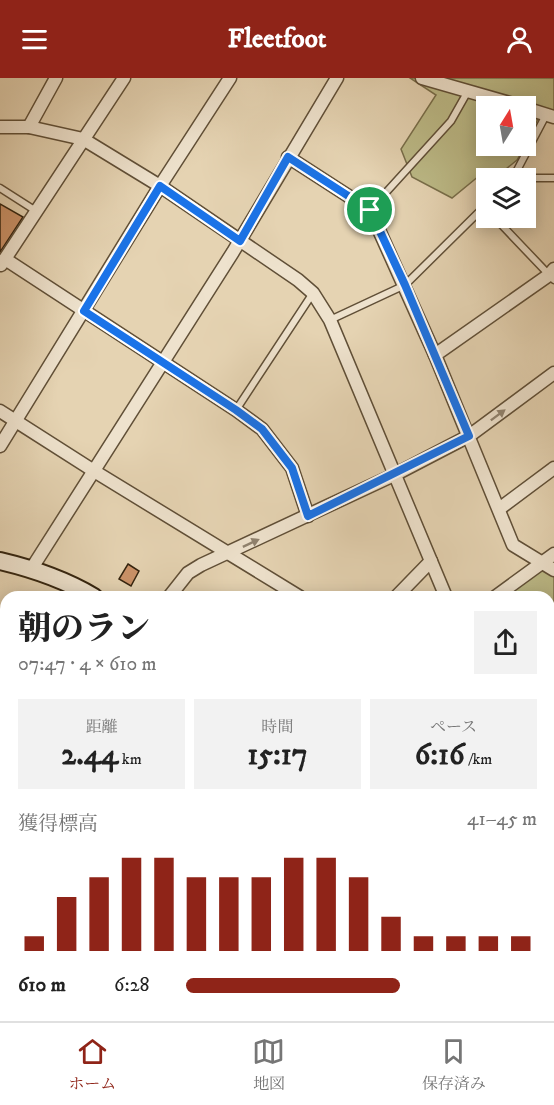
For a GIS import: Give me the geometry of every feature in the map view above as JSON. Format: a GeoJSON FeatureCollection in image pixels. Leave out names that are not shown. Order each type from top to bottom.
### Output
{"type":"FeatureCollection","features":[{"type":"Feature","properties":{"kind":"street"},"geometry":{"type":"LineString","coordinates":[[29,127],[56,78]]}},
{"type":"Feature","properties":{"kind":"street"},"geometry":{"type":"LineString","coordinates":[[124,78],[2,262],[84,311],[262,429],[292,468],[308,516]]}},
{"type":"Feature","properties":{"kind":"street"},"geometry":{"type":"LineString","coordinates":[[0,446],[160,186],[230,78]]}},
{"type":"Feature","properties":{"kind":"street"},"geometry":{"type":"LineString","coordinates":[[32,568],[240,241],[337,78]]}},
{"type":"Feature","properties":{"kind":"street"},"geometry":{"type":"LineString","coordinates":[[423,78],[488,96]]}},
{"type":"Feature","properties":{"kind":"street"},"geometry":{"type":"LineString","coordinates":[[0,127],[29,127],[83,138],[160,186],[298,280],[313,293],[330,320],[444,591]]}},
{"type":"Feature","properties":{"kind":"street"},"geometry":{"type":"LineString","coordinates":[[288,157],[370,210],[435,355],[513,545],[554,570]]}},
{"type":"Feature","properties":{"kind":"street"},"geometry":{"type":"LineString","coordinates":[[435,355],[552,275]]}},
{"type":"Feature","properties":{"kind":"street"},"geometry":{"type":"LineString","coordinates":[[174,591],[188,573],[396,474],[469,436],[554,372]]}},
{"type":"Feature","properties":{"kind":"street"},"geometry":{"type":"LineString","coordinates":[[0,411],[290,591]]}},
{"type":"Feature","properties":{"kind":"street"},"geometry":{"type":"LineString","coordinates":[[499,509],[554,468]]}},
{"type":"Feature","properties":{"kind":"street"},"geometry":{"type":"LineString","coordinates":[[503,591],[554,554]]}},
{"type":"Feature","properties":{"kind":"street"},"geometry":{"type":"LineString","coordinates":[[0,561],[32,568],[54,576],[82,591]]}},
{"type":"Feature","properties":{"kind":"street"},"geometry":{"type":"LineString","coordinates":[[402,591],[431,561]]}},
{"type":"Feature","properties":{"kind":"lane"},"geometry":{"type":"LineString","coordinates":[[370,210],[451,121],[469,90]]}},
{"type":"Feature","properties":{"kind":"lane"},"geometry":{"type":"LineString","coordinates":[[519,168],[550,116]]}},
{"type":"Feature","properties":{"kind":"lane"},"geometry":{"type":"LineString","coordinates":[[536,178],[554,178]]}},
{"type":"Feature","properties":{"kind":"lane"},"geometry":{"type":"LineString","coordinates":[[0,188],[36,211]]}},
{"type":"Feature","properties":{"kind":"lane"},"geometry":{"type":"LineString","coordinates":[[330,320],[405,285],[476,216]]}},
{"type":"Feature","properties":{"kind":"lane"},"geometry":{"type":"LineString","coordinates":[[505,228],[552,275]]}},
{"type":"Feature","properties":{"kind":"lane"},"geometry":{"type":"LineString","coordinates":[[236,410],[313,293]]}},
{"type":"Feature","properties":{"kind":"shaded area"},"geometry":{"type":"Polygon","coordinates":[[[410,78],[554,78],[554,111],[539,107],[536,112],[536,96],[476,96],[476,156],[519,156],[507,168],[476,168],[476,178],[452,198],[412,177],[401,149],[436,95],[410,78]]]}},
{"type":"Feature","properties":{"kind":"shaded area"},"geometry":{"type":"Polygon","coordinates":[[[540,569],[545,569],[554,575],[554,591],[509,591],[540,569]]]}},
{"type":"Feature","properties":{"kind":"building"},"geometry":{"type":"Polygon","coordinates":[[[0,204],[23,217],[0,252],[0,204]]]}},
{"type":"Feature","properties":{"kind":"building"},"geometry":{"type":"Polygon","coordinates":[[[128,564],[139,571],[131,586],[119,579],[128,564]]]}},
{"type":"Feature","properties":{"kind":"route"},"geometry":{"type":"LineString","coordinates":[[288,157],[370,210],[405,285],[469,436],[308,516],[292,468],[262,429],[84,311],[160,186],[240,241],[288,157]]}}]}
